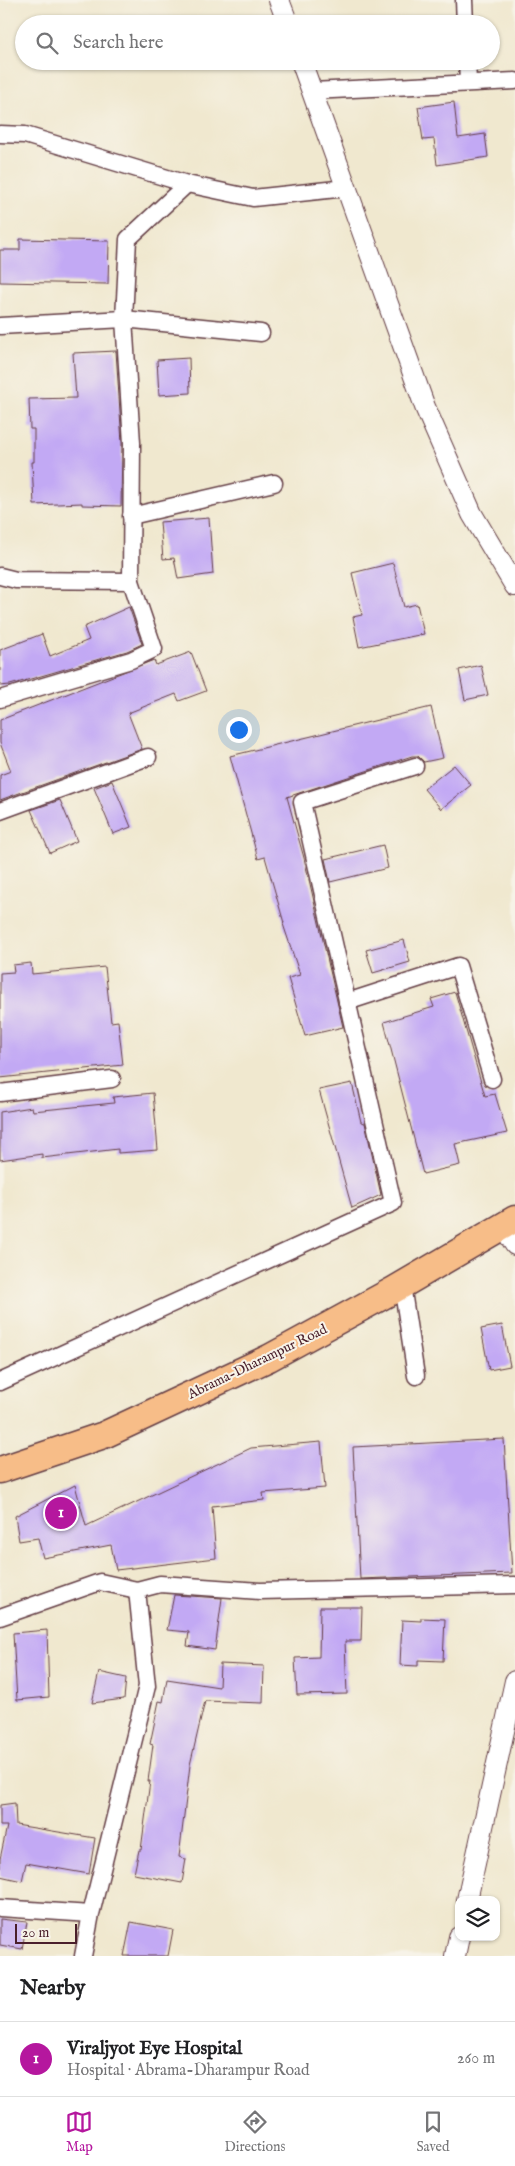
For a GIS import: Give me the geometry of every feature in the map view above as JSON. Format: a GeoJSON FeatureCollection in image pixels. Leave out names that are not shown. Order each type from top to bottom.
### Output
{"type":"FeatureCollection","features":[{"type":"Feature","properties":{"kind":"main road","name":"Abrama-Dharampur Road"},"geometry":{"type":"LineString","coordinates":[[0,1470],[113,1431],[269,1358],[512,1226]]}},
{"type":"Feature","properties":{"kind":"street"},"geometry":{"type":"LineString","coordinates":[[279,0],[285,15]]}},
{"type":"Feature","properties":{"kind":"street"},"geometry":{"type":"LineString","coordinates":[[464,0],[465,15]]}},
{"type":"Feature","properties":{"kind":"street"},"geometry":{"type":"LineString","coordinates":[[304,70],[425,406],[472,514],[515,586]]}},
{"type":"Feature","properties":{"kind":"street"},"geometry":{"type":"LineString","coordinates":[[467,70],[468,82]]}},
{"type":"Feature","properties":{"kind":"street"},"geometry":{"type":"LineString","coordinates":[[312,91],[515,81]]}},
{"type":"Feature","properties":{"kind":"street"},"geometry":{"type":"LineString","coordinates":[[0,134],[25,135],[187,184],[253,198],[346,188]]}},
{"type":"Feature","properties":{"kind":"street"},"geometry":{"type":"LineString","coordinates":[[0,699],[130,660],[154,649],[131,580],[132,443],[124,319],[128,239],[187,184]]}},
{"type":"Feature","properties":{"kind":"street"},"geometry":{"type":"LineString","coordinates":[[0,326],[124,319],[262,333]]}},
{"type":"Feature","properties":{"kind":"street"},"geometry":{"type":"LineString","coordinates":[[131,516],[274,482]]}},
{"type":"Feature","properties":{"kind":"street"},"geometry":{"type":"LineString","coordinates":[[0,576],[16,580],[131,580]]}},
{"type":"Feature","properties":{"kind":"street"},"geometry":{"type":"LineString","coordinates":[[0,812],[148,757]]}},
{"type":"Feature","properties":{"kind":"street"},"geometry":{"type":"LineString","coordinates":[[0,1382],[393,1203],[302,802],[415,766]]}},
{"type":"Feature","properties":{"kind":"street"},"geometry":{"type":"LineString","coordinates":[[347,1002],[458,966],[492,1079]]}},
{"type":"Feature","properties":{"kind":"street"},"geometry":{"type":"LineString","coordinates":[[0,1093],[112,1079]]}},
{"type":"Feature","properties":{"kind":"street"},"geometry":{"type":"LineString","coordinates":[[402,1285],[416,1376]]}},
{"type":"Feature","properties":{"kind":"street"},"geometry":{"type":"LineString","coordinates":[[0,1617],[100,1582],[138,1590],[160,1584],[260,1591],[515,1586]]}},
{"type":"Feature","properties":{"kind":"street"},"geometry":{"type":"LineString","coordinates":[[84,1956],[92,1914],[147,1686],[138,1590]]}},
{"type":"Feature","properties":{"kind":"street"},"geometry":{"type":"LineString","coordinates":[[468,1896],[515,1681]]}},
{"type":"Feature","properties":{"kind":"street"},"geometry":{"type":"LineString","coordinates":[[0,1908],[92,1914]]}},
{"type":"Feature","properties":{"kind":"street"},"geometry":{"type":"LineString","coordinates":[[455,1956],[458,1941]]}},
{"type":"Feature","properties":{"kind":"building"},"geometry":{"type":"Polygon","coordinates":[[[454,102],[458,138],[485,134],[488,157],[437,165],[434,139],[423,140],[418,107],[454,102]]]}},
{"type":"Feature","properties":{"kind":"building"},"geometry":{"type":"Polygon","coordinates":[[[20,239],[109,241],[108,284],[0,282],[0,250],[20,250],[20,239]]]}},
{"type":"Feature","properties":{"kind":"building"},"geometry":{"type":"Polygon","coordinates":[[[116,351],[122,443],[121,506],[82,505],[82,503],[34,505],[32,462],[34,462],[34,429],[30,429],[29,399],[76,398],[73,353],[116,351]]]}},
{"type":"Feature","properties":{"kind":"building"},"geometry":{"type":"Polygon","coordinates":[[[189,358],[190,393],[159,395],[157,360],[189,358]]]}},
{"type":"Feature","properties":{"kind":"building"},"geometry":{"type":"Polygon","coordinates":[[[209,518],[213,574],[178,579],[174,558],[163,559],[160,522],[209,518]]]}},
{"type":"Feature","properties":{"kind":"building"},"geometry":{"type":"Polygon","coordinates":[[[393,563],[404,607],[417,604],[424,634],[359,647],[353,617],[362,615],[352,573],[393,563]]]}},
{"type":"Feature","properties":{"kind":"building"},"geometry":{"type":"Polygon","coordinates":[[[129,607],[142,644],[127,651],[10,685],[0,686],[0,650],[42,634],[50,656],[89,640],[84,627],[129,607]]]}},
{"type":"Feature","properties":{"kind":"building"},"geometry":{"type":"Polygon","coordinates":[[[191,652],[206,691],[179,701],[176,694],[128,713],[142,749],[0,800],[0,775],[11,771],[0,743],[0,720],[154,660],[156,665],[191,652]]]}},
{"type":"Feature","properties":{"kind":"building"},"geometry":{"type":"Polygon","coordinates":[[[481,665],[488,695],[465,700],[459,670],[481,665]]]}},
{"type":"Feature","properties":{"kind":"building"},"geometry":{"type":"Polygon","coordinates":[[[431,707],[443,758],[424,762],[418,756],[412,756],[287,797],[304,858],[343,1027],[305,1036],[288,978],[300,975],[283,924],[265,857],[258,859],[230,756],[431,707]]]}},
{"type":"Feature","properties":{"kind":"building"},"geometry":{"type":"Polygon","coordinates":[[[454,765],[471,785],[441,809],[424,789],[454,765]]]}},
{"type":"Feature","properties":{"kind":"building"},"geometry":{"type":"Polygon","coordinates":[[[112,781],[131,827],[113,834],[94,788],[112,781]]]}},
{"type":"Feature","properties":{"kind":"building"},"geometry":{"type":"Polygon","coordinates":[[[60,800],[77,841],[50,853],[31,810],[60,800]]]}},
{"type":"Feature","properties":{"kind":"building"},"geometry":{"type":"Polygon","coordinates":[[[383,845],[388,868],[330,882],[325,859],[383,845]]]}},
{"type":"Feature","properties":{"kind":"building"},"geometry":{"type":"Polygon","coordinates":[[[404,940],[410,962],[373,973],[366,950],[404,940]]]}},
{"type":"Feature","properties":{"kind":"building"},"geometry":{"type":"Polygon","coordinates":[[[31,963],[32,974],[105,967],[111,1022],[118,1021],[123,1065],[0,1078],[0,973],[14,972],[13,965],[31,963]]]}},
{"type":"Feature","properties":{"kind":"building"},"geometry":{"type":"Polygon","coordinates":[[[455,992],[485,1096],[495,1094],[507,1133],[455,1144],[460,1165],[423,1174],[384,1022],[434,1007],[431,999],[455,992]]]}},
{"type":"Feature","properties":{"kind":"building"},"geometry":{"type":"Polygon","coordinates":[[[352,1083],[361,1122],[365,1123],[381,1195],[352,1208],[319,1090],[352,1083]]]}},
{"type":"Feature","properties":{"kind":"building"},"geometry":{"type":"Polygon","coordinates":[[[153,1093],[158,1150],[118,1153],[118,1149],[42,1158],[42,1154],[0,1160],[0,1112],[32,1107],[33,1111],[114,1103],[113,1097],[153,1093]]]}},
{"type":"Feature","properties":{"kind":"building"},"geometry":{"type":"Polygon","coordinates":[[[502,1325],[510,1366],[489,1370],[481,1329],[502,1325]]]}},
{"type":"Feature","properties":{"kind":"building"},"geometry":{"type":"Polygon","coordinates":[[[504,1439],[512,1573],[360,1579],[353,1447],[504,1439]]]}},
{"type":"Feature","properties":{"kind":"building"},"geometry":{"type":"Polygon","coordinates":[[[321,1442],[325,1488],[263,1493],[264,1500],[212,1506],[216,1558],[116,1570],[111,1545],[43,1558],[38,1538],[19,1541],[15,1516],[75,1485],[86,1526],[251,1448],[321,1442]]]}},
{"type":"Feature","properties":{"kind":"building"},"geometry":{"type":"Polygon","coordinates":[[[174,1595],[222,1598],[215,1650],[187,1646],[189,1632],[167,1630],[174,1595]]]}},
{"type":"Feature","properties":{"kind":"building"},"geometry":{"type":"Polygon","coordinates":[[[320,1607],[362,1607],[361,1641],[345,1641],[347,1694],[297,1695],[295,1658],[319,1657],[320,1607]]]}},
{"type":"Feature","properties":{"kind":"building"},"geometry":{"type":"Polygon","coordinates":[[[421,1618],[445,1619],[443,1661],[418,1660],[418,1666],[400,1665],[402,1620],[421,1621],[421,1618]]]}},
{"type":"Feature","properties":{"kind":"building"},"geometry":{"type":"Polygon","coordinates":[[[47,1630],[49,1697],[17,1700],[13,1633],[47,1630]]]}},
{"type":"Feature","properties":{"kind":"building"},"geometry":{"type":"Polygon","coordinates":[[[220,1664],[264,1666],[263,1703],[205,1701],[190,1765],[179,1857],[186,1859],[182,1883],[134,1874],[139,1850],[141,1850],[150,1781],[148,1781],[153,1745],[150,1744],[159,1701],[163,1702],[167,1679],[219,1687],[220,1664]]]}},
{"type":"Feature","properties":{"kind":"building"},"geometry":{"type":"Polygon","coordinates":[[[99,1672],[126,1678],[124,1699],[92,1703],[99,1672]]]}},
{"type":"Feature","properties":{"kind":"building"},"geometry":{"type":"Polygon","coordinates":[[[15,1803],[16,1825],[95,1838],[89,1874],[26,1863],[22,1881],[0,1876],[0,1859],[7,1826],[0,1826],[0,1805],[15,1803]]]}},
{"type":"Feature","properties":{"kind":"building"},"geometry":{"type":"Polygon","coordinates":[[[0,1919],[27,1922],[22,1949],[0,1945],[0,1919]]]}},
{"type":"Feature","properties":{"kind":"building"},"geometry":{"type":"Polygon","coordinates":[[[131,1922],[173,1930],[168,1956],[124,1956],[131,1922]]]}},
{"type":"Feature","properties":{"kind":"place","name":"Viraljyot Eye Hospital"},"geometry":{"type":"Point","coordinates":[61,1513]}}]}
